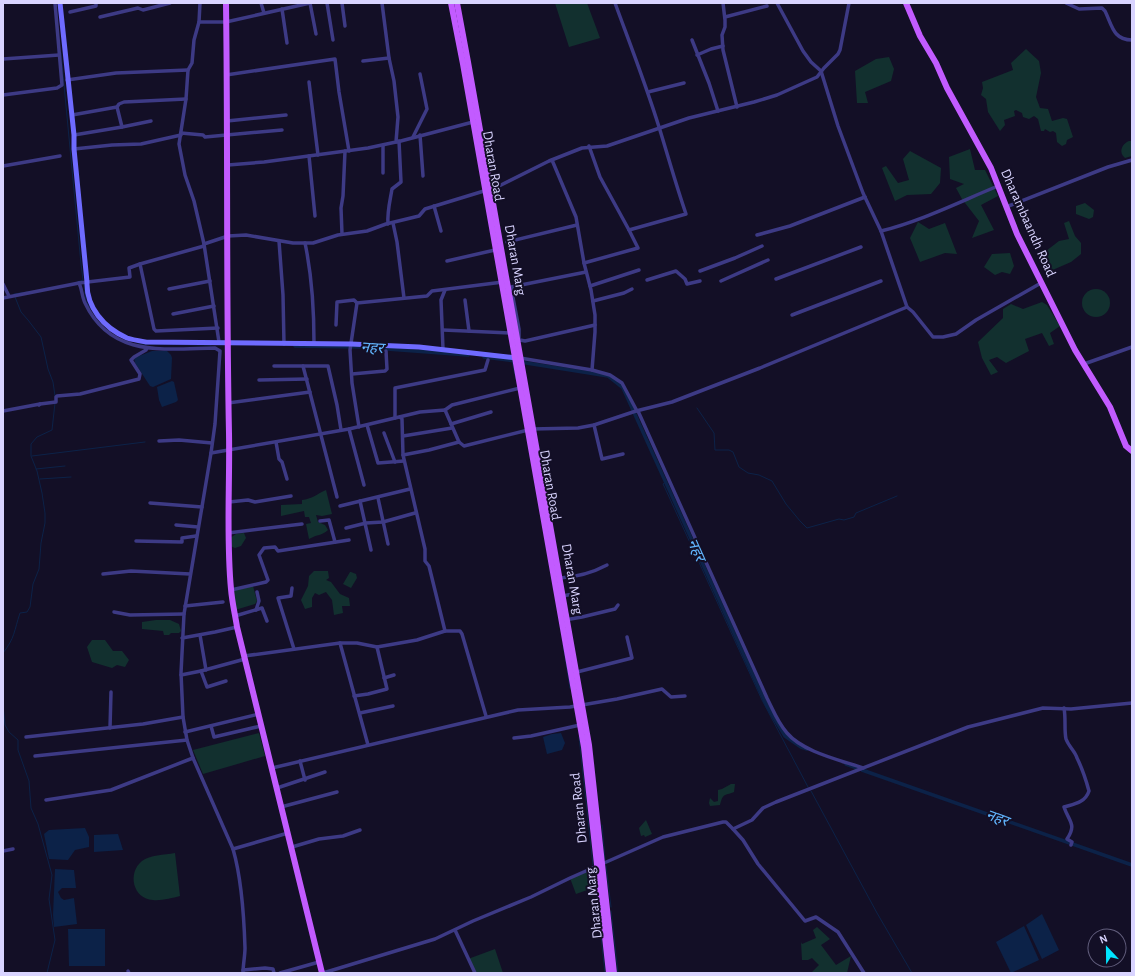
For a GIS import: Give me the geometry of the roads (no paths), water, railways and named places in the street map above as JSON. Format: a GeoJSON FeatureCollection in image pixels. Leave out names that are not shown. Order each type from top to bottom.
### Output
{"type":"FeatureCollection","features":[{"type":"Feature","properties":{"kind":"main road"},"geometry":{"type":"LineString","coordinates":[[226,3],[228,165],[227,342],[230,449],[228,533],[231,590],[244,657],[322,973]]}},
{"type":"Feature","properties":{"kind":"main road","name":"Dharan Road"},"geometry":{"type":"LineString","coordinates":[[451,3],[474,111],[473,122],[487,190],[495,250],[503,282],[510,333],[517,358],[520,388],[530,430],[565,620],[580,705],[580,725],[588,756]]}},
{"type":"Feature","properties":{"kind":"main road","name":"Dharan Marg"},"geometry":{"type":"LineString","coordinates":[[456,3],[503,282],[530,430],[560,578],[565,620],[577,672],[580,705],[588,756],[608,941],[614,973]]}},
{"type":"Feature","properties":{"kind":"main road","name":"Dharambaandh Road"},"geometry":{"type":"LineString","coordinates":[[906,3],[920,36],[936,63],[947,88],[990,168],[1017,234],[1041,283],[1083,365],[1110,407],[1126,446],[1132,451]]}},
{"type":"Feature","properties":{"kind":"main road"},"geometry":{"type":"LineString","coordinates":[[608,941],[609,973]]}},
{"type":"Feature","properties":{"kind":"street"},"geometry":{"type":"LineString","coordinates":[[55,3],[60,55],[72,115],[87,292],[98,316],[106,324],[128,338],[159,342],[314,343],[443,349],[517,358],[592,370],[610,375],[622,382],[767,698],[782,727],[790,737],[805,746],[863,768]]}},
{"type":"Feature","properties":{"kind":"street"},"geometry":{"type":"LineString","coordinates":[[3,95],[57,88],[62,85],[65,80],[60,3]]}},
{"type":"Feature","properties":{"kind":"street"},"geometry":{"type":"LineString","coordinates":[[70,12],[96,6],[96,3]]}},
{"type":"Feature","properties":{"kind":"street"},"geometry":{"type":"LineString","coordinates":[[100,17],[138,8],[143,10],[170,3]]}},
{"type":"Feature","properties":{"kind":"street"},"geometry":{"type":"LineString","coordinates":[[200,3],[199,22],[194,40],[192,63],[188,70],[186,99],[179,144],[185,175],[194,201],[204,245],[219,342]]}},
{"type":"Feature","properties":{"kind":"street"},"geometry":{"type":"LineString","coordinates":[[261,3],[264,13]]}},
{"type":"Feature","properties":{"kind":"street"},"geometry":{"type":"LineString","coordinates":[[283,3],[287,43]]}},
{"type":"Feature","properties":{"kind":"street"},"geometry":{"type":"LineString","coordinates":[[199,22],[226,22],[310,3],[316,34]]}},
{"type":"Feature","properties":{"kind":"street"},"geometry":{"type":"LineString","coordinates":[[327,3],[333,40]]}},
{"type":"Feature","properties":{"kind":"street"},"geometry":{"type":"LineString","coordinates":[[342,3],[345,26]]}},
{"type":"Feature","properties":{"kind":"street"},"geometry":{"type":"LineString","coordinates":[[382,3],[398,117],[397,142],[401,182],[392,189],[387,213],[388,224]]}},
{"type":"Feature","properties":{"kind":"street"},"geometry":{"type":"LineString","coordinates":[[615,3],[660,127],[686,214],[629,230]]}},
{"type":"Feature","properties":{"kind":"street"},"geometry":{"type":"LineString","coordinates":[[723,3],[725,17],[725,25],[722,35],[723,46],[736,107]]}},
{"type":"Feature","properties":{"kind":"street"},"geometry":{"type":"LineString","coordinates":[[777,3],[803,51],[821,71],[838,126],[865,197],[881,231],[907,307],[913,312],[933,337],[943,338],[956,334],[976,320],[1041,283]]}},
{"type":"Feature","properties":{"kind":"street"},"geometry":{"type":"LineString","coordinates":[[3,298],[79,283],[130,277],[129,268],[228,236],[246,235],[305,243],[342,234],[367,231],[419,216],[425,209],[497,187],[552,160],[582,148],[589,146],[607,146],[660,127],[777,95],[818,78],[821,71],[838,54],[849,3]]}},
{"type":"Feature","properties":{"kind":"street"},"geometry":{"type":"LineString","coordinates":[[1066,3],[1078,9],[1102,8],[1106,11],[1117,36],[1123,39],[1132,40]]}},
{"type":"Feature","properties":{"kind":"street"},"geometry":{"type":"LineString","coordinates":[[725,17],[767,6]]}},
{"type":"Feature","properties":{"kind":"street"},"geometry":{"type":"LineString","coordinates":[[692,40],[718,111]]}},
{"type":"Feature","properties":{"kind":"street"},"geometry":{"type":"LineString","coordinates":[[697,55],[723,46]]}},
{"type":"Feature","properties":{"kind":"street"},"geometry":{"type":"LineString","coordinates":[[3,59],[60,55]]}},
{"type":"Feature","properties":{"kind":"street"},"geometry":{"type":"LineString","coordinates":[[363,61],[389,58]]}},
{"type":"Feature","properties":{"kind":"street"},"geometry":{"type":"LineString","coordinates":[[226,75],[335,59],[347,151],[341,208],[342,234]]}},
{"type":"Feature","properties":{"kind":"street"},"geometry":{"type":"LineString","coordinates":[[65,80],[116,74],[188,70]]}},
{"type":"Feature","properties":{"kind":"street"},"geometry":{"type":"LineString","coordinates":[[413,137],[427,109],[420,74]]}},
{"type":"Feature","properties":{"kind":"street"},"geometry":{"type":"LineString","coordinates":[[309,82],[318,155]]}},
{"type":"Feature","properties":{"kind":"street"},"geometry":{"type":"LineString","coordinates":[[648,92],[684,83]]}},
{"type":"Feature","properties":{"kind":"street"},"geometry":{"type":"LineString","coordinates":[[72,115],[117,107],[119,104],[124,102],[186,99]]}},
{"type":"Feature","properties":{"kind":"street"},"geometry":{"type":"LineString","coordinates":[[117,107],[122,127]]}},
{"type":"Feature","properties":{"kind":"street"},"geometry":{"type":"LineString","coordinates":[[227,121],[286,115]]}},
{"type":"Feature","properties":{"kind":"street"},"geometry":{"type":"LineString","coordinates":[[74,135],[151,121]]}},
{"type":"Feature","properties":{"kind":"street"},"geometry":{"type":"LineString","coordinates":[[228,165],[264,162],[383,146],[473,122]]}},
{"type":"Feature","properties":{"kind":"street"},"geometry":{"type":"LineString","coordinates":[[74,149],[141,144],[181,134],[203,134],[205,137],[282,130]]}},
{"type":"Feature","properties":{"kind":"street"},"geometry":{"type":"LineString","coordinates":[[420,135],[424,176]]}},
{"type":"Feature","properties":{"kind":"street"},"geometry":{"type":"LineString","coordinates":[[383,146],[383,173]]}},
{"type":"Feature","properties":{"kind":"street"},"geometry":{"type":"LineString","coordinates":[[584,263],[638,248],[600,177],[589,146]]}},
{"type":"Feature","properties":{"kind":"street"},"geometry":{"type":"LineString","coordinates":[[3,166],[60,156]]}},
{"type":"Feature","properties":{"kind":"street"},"geometry":{"type":"LineString","coordinates":[[309,156],[315,216]]}},
{"type":"Feature","properties":{"kind":"street"},"geometry":{"type":"LineString","coordinates":[[552,160],[576,217],[584,263],[593,301],[595,325],[592,370]]}},
{"type":"Feature","properties":{"kind":"street"},"geometry":{"type":"LineString","coordinates":[[1006,207],[1108,166],[1132,160]]}},
{"type":"Feature","properties":{"kind":"street"},"geometry":{"type":"LineString","coordinates":[[881,231],[935,213],[998,186]]}},
{"type":"Feature","properties":{"kind":"street"},"geometry":{"type":"LineString","coordinates":[[757,235],[790,226],[865,197]]}},
{"type":"Feature","properties":{"kind":"street"},"geometry":{"type":"LineString","coordinates":[[434,206],[441,231]]}},
{"type":"Feature","properties":{"kind":"street"},"geometry":{"type":"LineString","coordinates":[[393,223],[397,242],[404,298]]}},
{"type":"Feature","properties":{"kind":"street"},"geometry":{"type":"LineString","coordinates":[[507,242],[577,225]]}},
{"type":"Feature","properties":{"kind":"street"},"geometry":{"type":"LineString","coordinates":[[279,240],[283,295],[284,344]]}},
{"type":"Feature","properties":{"kind":"street"},"geometry":{"type":"LineString","coordinates":[[305,243],[310,269],[314,320],[314,343]]}},
{"type":"Feature","properties":{"kind":"street"},"geometry":{"type":"LineString","coordinates":[[700,271],[762,246]]}},
{"type":"Feature","properties":{"kind":"street"},"geometry":{"type":"LineString","coordinates":[[776,279],[861,247]]}},
{"type":"Feature","properties":{"kind":"street"},"geometry":{"type":"LineString","coordinates":[[447,262],[495,250]]}},
{"type":"Feature","properties":{"kind":"street"},"geometry":{"type":"LineString","coordinates":[[722,281],[768,260]]}},
{"type":"Feature","properties":{"kind":"street"},"geometry":{"type":"LineString","coordinates":[[140,264],[154,329],[156,331],[218,328]]}},
{"type":"Feature","properties":{"kind":"street"},"geometry":{"type":"LineString","coordinates":[[590,286],[639,270]]}},
{"type":"Feature","properties":{"kind":"street"},"geometry":{"type":"LineString","coordinates":[[647,280],[676,270],[685,279],[687,284],[700,281]]}},
{"type":"Feature","properties":{"kind":"street"},"geometry":{"type":"LineString","coordinates":[[586,272],[511,287],[519,339],[525,341],[595,325]]}},
{"type":"Feature","properties":{"kind":"street"},"geometry":{"type":"LineString","coordinates":[[169,289],[210,281]]}},
{"type":"Feature","properties":{"kind":"street"},"geometry":{"type":"LineString","coordinates":[[792,315],[881,281]]}},
{"type":"Feature","properties":{"kind":"street"},"geometry":{"type":"LineString","coordinates":[[357,304],[427,296],[432,291],[503,282]]}},
{"type":"Feature","properties":{"kind":"street"},"geometry":{"type":"LineString","coordinates":[[79,283],[84,302],[100,325],[121,341],[147,348],[215,348],[220,351],[215,424],[184,614],[181,675],[183,717],[185,732],[193,758],[233,849],[239,873],[245,950],[243,971],[266,968],[273,969],[274,973]]}},
{"type":"Feature","properties":{"kind":"street"},"geometry":{"type":"LineString","coordinates":[[3,284],[9,296]]}},
{"type":"Feature","properties":{"kind":"street"},"geometry":{"type":"LineString","coordinates":[[593,301],[624,293],[632,289]]}},
{"type":"Feature","properties":{"kind":"street"},"geometry":{"type":"LineString","coordinates":[[443,349],[441,300],[445,290]]}},
{"type":"Feature","properties":{"kind":"street"},"geometry":{"type":"LineString","coordinates":[[336,325],[337,302],[354,300],[357,304]]}},
{"type":"Feature","properties":{"kind":"street"},"geometry":{"type":"LineString","coordinates":[[465,300],[469,331]]}},
{"type":"Feature","properties":{"kind":"street"},"geometry":{"type":"LineString","coordinates":[[357,304],[350,350],[352,383],[359,427]]}},
{"type":"Feature","properties":{"kind":"street"},"geometry":{"type":"LineString","coordinates":[[173,314],[214,306]]}},
{"type":"Feature","properties":{"kind":"street"},"geometry":{"type":"LineString","coordinates":[[445,410],[459,442],[464,446],[530,430],[578,428],[594,425],[636,411],[672,402],[760,368],[907,307]]}},
{"type":"Feature","properties":{"kind":"street"},"geometry":{"type":"LineString","coordinates":[[443,330],[510,333]]}},
{"type":"Feature","properties":{"kind":"street"},"geometry":{"type":"LineString","coordinates":[[1083,365],[1132,347]]}},
{"type":"Feature","properties":{"kind":"street"},"geometry":{"type":"LineString","coordinates":[[3,411],[56,402],[57,396],[80,394],[139,379],[140,374],[131,360],[134,356],[144,352],[147,348]]}},
{"type":"Feature","properties":{"kind":"street"},"geometry":{"type":"LineString","coordinates":[[352,374],[385,371],[387,369],[386,351]]}},
{"type":"Feature","properties":{"kind":"street"},"geometry":{"type":"LineString","coordinates":[[397,418],[396,388],[485,370],[488,360]]}},
{"type":"Feature","properties":{"kind":"street"},"geometry":{"type":"LineString","coordinates":[[274,366],[328,366],[341,430]]}},
{"type":"Feature","properties":{"kind":"street"},"geometry":{"type":"LineString","coordinates":[[303,366],[337,497]]}},
{"type":"Feature","properties":{"kind":"street"},"geometry":{"type":"LineString","coordinates":[[259,380],[307,379]]}},
{"type":"Feature","properties":{"kind":"street"},"geometry":{"type":"LineString","coordinates":[[211,453],[349,429],[420,412],[445,410],[452,405],[520,388]]}},
{"type":"Feature","properties":{"kind":"street"},"geometry":{"type":"LineString","coordinates":[[228,403],[310,392]]}},
{"type":"Feature","properties":{"kind":"street"},"geometry":{"type":"LineString","coordinates":[[403,436],[452,426],[491,412]]}},
{"type":"Feature","properties":{"kind":"street"},"geometry":{"type":"LineString","coordinates":[[397,418],[402,419],[404,461],[425,549],[425,561],[429,566],[446,632]]}},
{"type":"Feature","properties":{"kind":"street"},"geometry":{"type":"LineString","coordinates":[[367,425],[378,463],[404,461]]}},
{"type":"Feature","properties":{"kind":"street"},"geometry":{"type":"LineString","coordinates":[[594,425],[602,459],[623,454]]}},
{"type":"Feature","properties":{"kind":"street"},"geometry":{"type":"LineString","coordinates":[[349,429],[364,485]]}},
{"type":"Feature","properties":{"kind":"street"},"geometry":{"type":"LineString","coordinates":[[384,433],[395,462]]}},
{"type":"Feature","properties":{"kind":"street"},"geometry":{"type":"LineString","coordinates":[[158,441],[180,440],[212,443]]}},
{"type":"Feature","properties":{"kind":"street"},"geometry":{"type":"LineString","coordinates":[[276,442],[279,459],[282,462],[287,479]]}},
{"type":"Feature","properties":{"kind":"street"},"geometry":{"type":"LineString","coordinates":[[403,454],[429,450],[459,442]]}},
{"type":"Feature","properties":{"kind":"street"},"geometry":{"type":"LineString","coordinates":[[340,506],[410,489]]}},
{"type":"Feature","properties":{"kind":"street"},"geometry":{"type":"LineString","coordinates":[[229,502],[248,500],[255,502],[291,496]]}},
{"type":"Feature","properties":{"kind":"street"},"geometry":{"type":"LineString","coordinates":[[378,498],[388,544]]}},
{"type":"Feature","properties":{"kind":"street"},"geometry":{"type":"LineString","coordinates":[[360,501],[371,550]]}},
{"type":"Feature","properties":{"kind":"street"},"geometry":{"type":"LineString","coordinates":[[150,503],[202,507]]}},
{"type":"Feature","properties":{"kind":"street"},"geometry":{"type":"LineString","coordinates":[[346,528],[365,523],[383,522],[416,513]]}},
{"type":"Feature","properties":{"kind":"street"},"geometry":{"type":"LineString","coordinates":[[320,521],[328,520],[335,542]]}},
{"type":"Feature","properties":{"kind":"street"},"geometry":{"type":"LineString","coordinates":[[228,533],[302,524]]}},
{"type":"Feature","properties":{"kind":"street"},"geometry":{"type":"LineString","coordinates":[[176,525],[198,527]]}},
{"type":"Feature","properties":{"kind":"street"},"geometry":{"type":"LineString","coordinates":[[136,541],[182,542],[182,538],[196,536]]}},
{"type":"Feature","properties":{"kind":"street"},"geometry":{"type":"LineString","coordinates":[[231,590],[266,582],[268,580],[259,555],[264,548],[275,547],[278,551],[349,540]]}},
{"type":"Feature","properties":{"kind":"street"},"geometry":{"type":"LineString","coordinates":[[560,578],[573,577],[597,570],[607,564]]}},
{"type":"Feature","properties":{"kind":"street"},"geometry":{"type":"LineString","coordinates":[[103,574],[131,571],[190,574]]}},
{"type":"Feature","properties":{"kind":"street"},"geometry":{"type":"LineString","coordinates":[[292,588],[291,596],[278,598],[294,649]]}},
{"type":"Feature","properties":{"kind":"street"},"geometry":{"type":"LineString","coordinates":[[256,610],[259,601],[257,592]]}},
{"type":"Feature","properties":{"kind":"street"},"geometry":{"type":"LineString","coordinates":[[563,596],[577,592]]}},
{"type":"Feature","properties":{"kind":"street"},"geometry":{"type":"LineString","coordinates":[[185,606],[223,602]]}},
{"type":"Feature","properties":{"kind":"street"},"geometry":{"type":"LineString","coordinates":[[565,620],[582,618],[615,609],[618,605]]}},
{"type":"Feature","properties":{"kind":"street"},"geometry":{"type":"LineString","coordinates":[[235,616],[262,608],[267,621]]}},
{"type":"Feature","properties":{"kind":"street"},"geometry":{"type":"LineString","coordinates":[[114,612],[130,615],[184,614]]}},
{"type":"Feature","properties":{"kind":"street"},"geometry":{"type":"LineString","coordinates":[[182,638],[237,627]]}},
{"type":"Feature","properties":{"kind":"street"},"geometry":{"type":"LineString","coordinates":[[181,675],[206,670],[244,657],[294,649],[340,643],[357,643],[377,647],[416,640],[446,632],[460,632],[462,634],[486,716]]}},
{"type":"Feature","properties":{"kind":"street"},"geometry":{"type":"LineString","coordinates":[[200,635],[206,670]]}},
{"type":"Feature","properties":{"kind":"street"},"geometry":{"type":"LineString","coordinates":[[577,672],[632,658],[627,637]]}},
{"type":"Feature","properties":{"kind":"street"},"geometry":{"type":"LineString","coordinates":[[340,643],[368,745]]}},
{"type":"Feature","properties":{"kind":"street"},"geometry":{"type":"LineString","coordinates":[[354,696],[387,689],[377,647]]}},
{"type":"Feature","properties":{"kind":"street"},"geometry":{"type":"LineString","coordinates":[[201,671],[207,687],[226,681]]}},
{"type":"Feature","properties":{"kind":"street"},"geometry":{"type":"LineString","coordinates":[[384,678],[394,676]]}},
{"type":"Feature","properties":{"kind":"street"},"geometry":{"type":"LineString","coordinates":[[272,768],[486,716],[518,710],[570,707],[662,689],[671,697],[686,696]]}},
{"type":"Feature","properties":{"kind":"street"},"geometry":{"type":"LineString","coordinates":[[110,728],[111,692]]}},
{"type":"Feature","properties":{"kind":"street"},"geometry":{"type":"LineString","coordinates":[[733,829],[752,820],[763,808],[776,802],[968,727],[1043,708],[1132,703]]}},
{"type":"Feature","properties":{"kind":"street"},"geometry":{"type":"LineString","coordinates":[[360,713],[393,706]]}},
{"type":"Feature","properties":{"kind":"street"},"geometry":{"type":"LineString","coordinates":[[1064,708],[1066,715],[1065,733],[1067,740],[1070,748],[1077,758],[1089,791],[1080,802],[1064,807],[1072,825],[1072,830],[1067,839],[1071,843]]}},
{"type":"Feature","properties":{"kind":"street"},"geometry":{"type":"LineString","coordinates":[[185,732],[259,714]]}},
{"type":"Feature","properties":{"kind":"street"},"geometry":{"type":"LineString","coordinates":[[26,737],[110,728],[183,717]]}},
{"type":"Feature","properties":{"kind":"street"},"geometry":{"type":"LineString","coordinates":[[514,738],[531,736],[580,725]]}},
{"type":"Feature","properties":{"kind":"street"},"geometry":{"type":"LineString","coordinates":[[211,726],[214,737],[262,726]]}},
{"type":"Feature","properties":{"kind":"street"},"geometry":{"type":"LineString","coordinates":[[34,756],[187,740]]}},
{"type":"Feature","properties":{"kind":"street"},"geometry":{"type":"LineString","coordinates":[[46,800],[111,790],[193,758]]}},
{"type":"Feature","properties":{"kind":"street"},"geometry":{"type":"LineString","coordinates":[[300,761],[305,780]]}},
{"type":"Feature","properties":{"kind":"street"},"geometry":{"type":"LineString","coordinates":[[277,788],[305,780],[325,772]]}},
{"type":"Feature","properties":{"kind":"street"},"geometry":{"type":"LineString","coordinates":[[281,807],[336,792]]}},
{"type":"Feature","properties":{"kind":"street"},"geometry":{"type":"LineString","coordinates":[[322,973],[435,939],[663,837],[726,822],[743,840],[758,864],[805,921],[816,917],[838,932],[864,973]]}},
{"type":"Feature","properties":{"kind":"street"},"geometry":{"type":"LineString","coordinates":[[292,847],[343,836],[360,830]]}},
{"type":"Feature","properties":{"kind":"street"},"geometry":{"type":"LineString","coordinates":[[233,849],[288,833]]}},
{"type":"Feature","properties":{"kind":"street"},"geometry":{"type":"LineString","coordinates":[[3,851],[13,849]]}},
{"type":"Feature","properties":{"kind":"street"},"geometry":{"type":"LineString","coordinates":[[455,930],[475,973]]}},
{"type":"Feature","properties":{"kind":"street"},"geometry":{"type":"LineString","coordinates":[[280,973],[320,961]]}},
{"type":"Feature","properties":{"kind":"water"},"geometry":{"type":"Polygon","coordinates":[[[152,351],[167,351],[172,358],[171,379],[153,387],[150,386],[135,363],[134,358],[152,351]]]}},
{"type":"Feature","properties":{"kind":"water"},"geometry":{"type":"Polygon","coordinates":[[[172,381],[174,382],[178,400],[162,407],[159,400],[157,387],[172,381]]]}},
{"type":"Feature","properties":{"kind":"water"},"geometry":{"type":"Polygon","coordinates":[[[561,733],[565,743],[562,750],[547,754],[543,737],[561,733]]]}},
{"type":"Feature","properties":{"kind":"water"},"geometry":{"type":"Polygon","coordinates":[[[85,828],[89,837],[89,847],[75,850],[68,860],[49,859],[44,834],[49,830],[85,828]]]}},
{"type":"Feature","properties":{"kind":"water"},"geometry":{"type":"Polygon","coordinates":[[[118,834],[123,850],[94,852],[94,835],[118,834]]]}},
{"type":"Feature","properties":{"kind":"water"},"geometry":{"type":"Polygon","coordinates":[[[55,869],[74,870],[76,888],[62,888],[58,892],[64,900],[74,898],[77,924],[54,927],[53,915],[55,869]]]}},
{"type":"Feature","properties":{"kind":"water"},"geometry":{"type":"Polygon","coordinates":[[[1042,914],[1059,950],[1042,959],[1026,925],[1042,914]]]}},
{"type":"Feature","properties":{"kind":"water"},"geometry":{"type":"Polygon","coordinates":[[[1024,926],[1039,960],[1011,973],[996,942],[1024,926]]]}},
{"type":"Feature","properties":{"kind":"water"},"geometry":{"type":"Polygon","coordinates":[[[68,929],[105,929],[105,966],[69,966],[68,929]]]}},
{"type":"Feature","properties":{"kind":"waterway"},"geometry":{"type":"LineString","coordinates":[[61,53],[83,280],[77,282]]}},
{"type":"Feature","properties":{"kind":"waterway"},"geometry":{"type":"LineString","coordinates":[[84,284],[86,301],[90,308]]}},
{"type":"Feature","properties":{"kind":"waterway"},"geometry":{"type":"LineString","coordinates":[[14,294],[27,292]]}},
{"type":"Feature","properties":{"kind":"waterway"},"geometry":{"type":"LineString","coordinates":[[15,297],[21,312],[41,337],[48,369],[53,382],[55,396]]}},
{"type":"Feature","properties":{"kind":"waterway"},"geometry":{"type":"LineString","coordinates":[[138,344],[211,345]]}},
{"type":"Feature","properties":{"kind":"waterway","name":"नहर"},"geometry":{"type":"LineString","coordinates":[[295,346],[360,347],[468,355]]}},
{"type":"Feature","properties":{"kind":"waterway","name":"नहर"},"geometry":{"type":"LineString","coordinates":[[484,357],[515,361]]}},
{"type":"Feature","properties":{"kind":"waterway"},"geometry":{"type":"LineString","coordinates":[[512,361],[516,379]]}},
{"type":"Feature","properties":{"kind":"waterway","name":"नहर"},"geometry":{"type":"LineString","coordinates":[[520,362],[608,376],[623,388],[767,706],[785,736],[801,747],[807,749]]}},
{"type":"Feature","properties":{"kind":"waterway"},"geometry":{"type":"LineString","coordinates":[[3,653],[14,634],[20,613],[27,612],[30,607],[33,584],[39,569],[45,513],[37,471],[31,456],[31,444],[37,437],[52,430],[55,403]]}},
{"type":"Feature","properties":{"kind":"waterway"},"geometry":{"type":"LineString","coordinates":[[697,408],[714,433],[715,450],[729,450],[733,452],[739,467],[748,473],[759,475],[772,481],[786,504],[807,528],[839,519],[844,520],[854,517],[856,513],[897,496]]}},
{"type":"Feature","properties":{"kind":"waterway"},"geometry":{"type":"LineString","coordinates":[[32,456],[145,442]]}},
{"type":"Feature","properties":{"kind":"waterway"},"geometry":{"type":"LineString","coordinates":[[36,469],[65,466]]}},
{"type":"Feature","properties":{"kind":"waterway"},"geometry":{"type":"LineString","coordinates":[[40,479],[71,477]]}},
{"type":"Feature","properties":{"kind":"waterway","name":"नहर"},"geometry":{"type":"LineString","coordinates":[[666,482],[663,484],[762,700],[808,787]]}},
{"type":"Feature","properties":{"kind":"waterway"},"geometry":{"type":"LineString","coordinates":[[563,644],[570,688]]}},
{"type":"Feature","properties":{"kind":"waterway"},"geometry":{"type":"LineString","coordinates":[[3,705],[5,725],[9,732],[18,740],[18,750],[29,781],[31,808],[38,824],[52,875],[49,899],[55,940],[47,973]]}},
{"type":"Feature","properties":{"kind":"waterway"},"geometry":{"type":"LineString","coordinates":[[579,737],[593,865]]}},
{"type":"Feature","properties":{"kind":"waterway","name":"नहर"},"geometry":{"type":"LineString","coordinates":[[846,764],[857,768]]}},
{"type":"Feature","properties":{"kind":"waterway","name":"नहर"},"geometry":{"type":"LineString","coordinates":[[862,770],[1132,865]]}},
{"type":"Feature","properties":{"kind":"waterway"},"geometry":{"type":"LineString","coordinates":[[811,791],[877,913],[912,973]]}},
{"type":"Feature","properties":{"kind":"waterway"},"geometry":{"type":"LineString","coordinates":[[602,825],[605,860]]}},
{"type":"Feature","properties":{"kind":"waterway"},"geometry":{"type":"LineString","coordinates":[[606,866],[611,907]]}},
{"type":"Feature","properties":{"kind":"waterway"},"geometry":{"type":"LineString","coordinates":[[594,870],[605,973]]}},
{"type":"Feature","properties":{"kind":"waterway"},"geometry":{"type":"LineString","coordinates":[[611,911],[618,973]]}}]}
